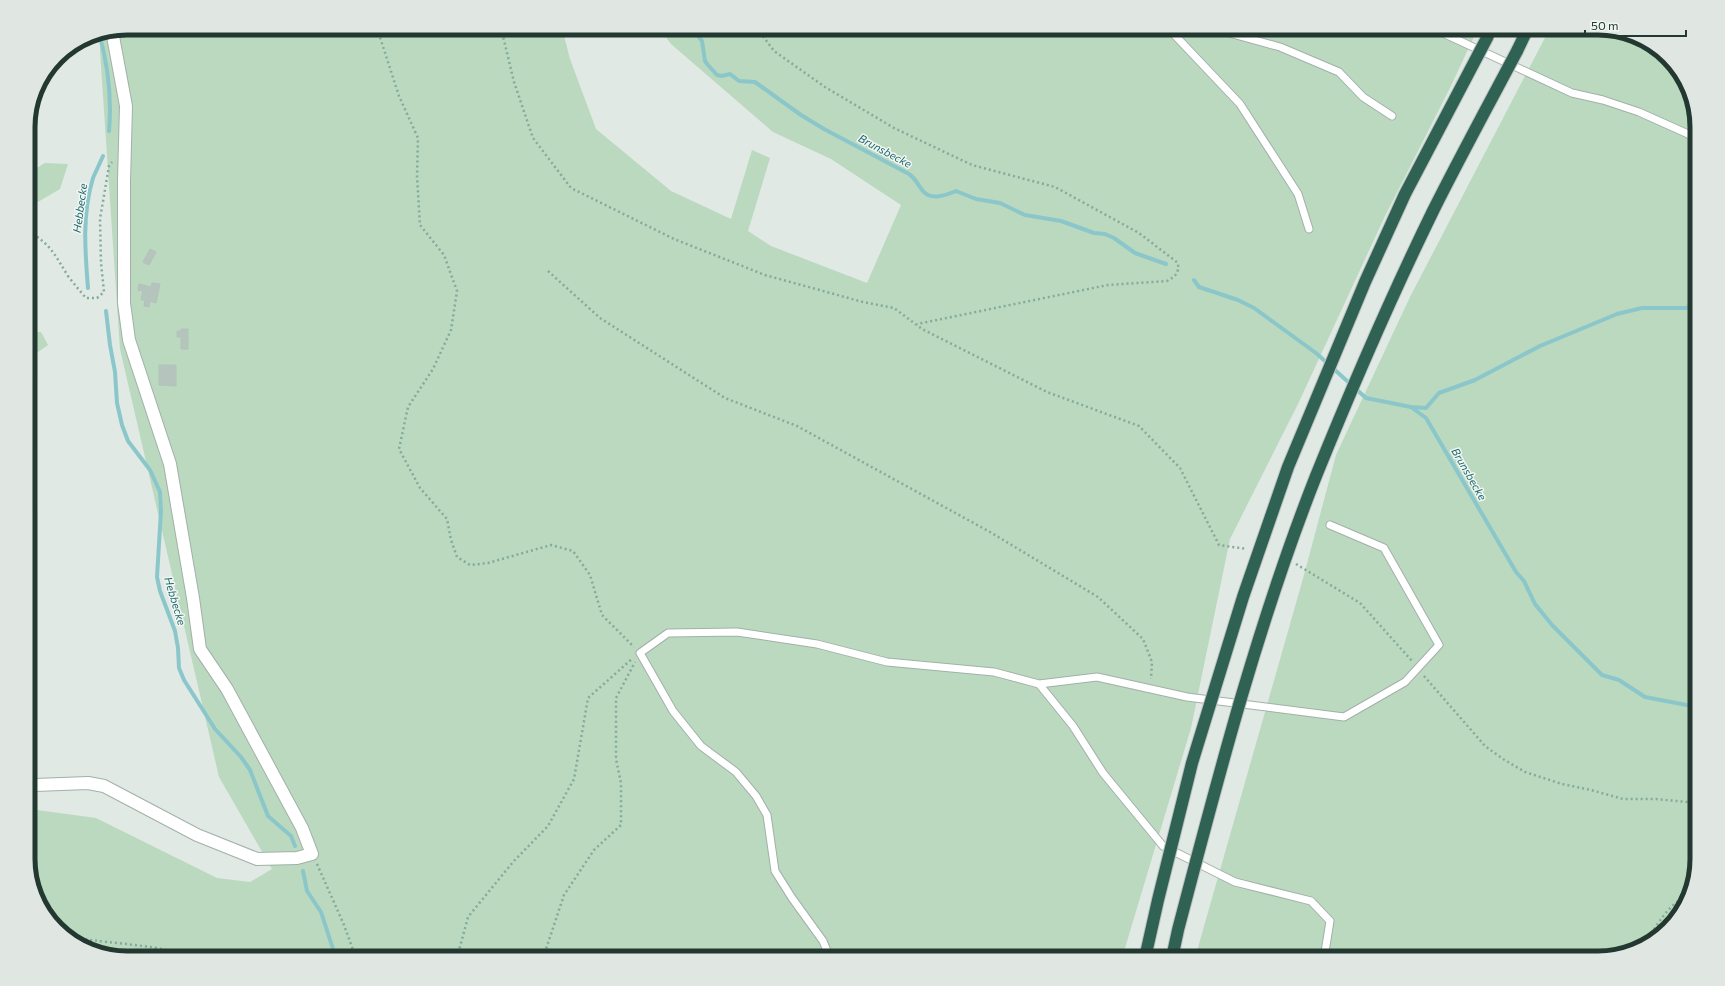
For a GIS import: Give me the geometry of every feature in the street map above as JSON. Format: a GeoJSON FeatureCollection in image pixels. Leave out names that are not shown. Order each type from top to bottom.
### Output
{"type":"FeatureCollection","features":[{"type":"Feature","properties":{"kind":"highway"},"geometry":{"type":"LineString","coordinates":[[1147,951],[1192,763],[1243,597],[1288,467],[1365,282],[1405,194],[1488,35]]}},
{"type":"Feature","properties":{"kind":"highway"},"geometry":{"type":"LineString","coordinates":[[1174,951],[1225,750],[1271,602],[1316,476],[1390,303],[1433,210],[1525,35]]}},
{"type":"Feature","properties":{"kind":"street"},"geometry":{"type":"LineString","coordinates":[[35,785],[88,783],[104,786],[197,835],[257,859],[298,858],[312,854],[302,828],[230,696],[200,648],[170,464],[129,340],[124,303],[124,181],[126,106],[113,36]]}},
{"type":"Feature","properties":{"kind":"lane"},"geometry":{"type":"LineString","coordinates":[[1175,35],[1240,104],[1298,194],[1309,229]]}},
{"type":"Feature","properties":{"kind":"lane"},"geometry":{"type":"LineString","coordinates":[[1236,35],[1280,47],[1339,72],[1364,97],[1392,116]]}},
{"type":"Feature","properties":{"kind":"lane"},"geometry":{"type":"LineString","coordinates":[[1447,35],[1572,93],[1603,100],[1639,112],[1690,135]]}},
{"type":"Feature","properties":{"kind":"lane"},"geometry":{"type":"LineString","coordinates":[[827,951],[823,941],[792,898],[775,871],[767,815],[756,796],[736,772],[701,746],[682,723],[673,711],[640,652],[668,632],[737,632],[817,644],[887,662],[994,672],[1039,684],[1097,677],[1186,698],[1344,717],[1405,682],[1439,645],[1384,548],[1330,526]]}},
{"type":"Feature","properties":{"kind":"lane"},"geometry":{"type":"LineString","coordinates":[[1039,684],[1073,726],[1103,773],[1163,846],[1235,882],[1311,901],[1330,921],[1325,951]]}},
{"type":"Feature","properties":{"kind":"path"},"geometry":{"type":"LineString","coordinates":[[379,35],[399,96],[418,138],[417,176],[420,225],[444,254],[457,291],[452,330],[433,369],[408,407],[399,448],[420,488],[447,519],[451,540],[457,557],[470,564],[488,563],[551,545],[573,551],[590,575],[602,615],[640,652]]}},
{"type":"Feature","properties":{"kind":"path"},"geometry":{"type":"LineString","coordinates":[[503,35],[514,82],[533,138],[571,188],[674,239],[765,275],[863,302],[894,308],[916,325],[1047,392],[1139,426],[1180,468],[1219,545],[1248,549]]}},
{"type":"Feature","properties":{"kind":"path"},"geometry":{"type":"LineString","coordinates":[[762,35],[774,51],[826,87],[894,128],[972,165],[1055,187],[1140,233],[1178,263],[1179,271],[1175,277],[1167,281],[1108,285],[916,325]]}},
{"type":"Feature","properties":{"kind":"path"},"geometry":{"type":"LineString","coordinates":[[35,235],[39,237],[53,251],[68,276],[86,298],[97,298],[104,292],[101,263],[100,219],[109,166],[113,160]]}},
{"type":"Feature","properties":{"kind":"path"},"geometry":{"type":"LineString","coordinates":[[548,271],[600,318],[725,398],[797,426],[983,528],[1098,597],[1143,640],[1152,662],[1151,689]]}},
{"type":"Feature","properties":{"kind":"path"},"geometry":{"type":"LineString","coordinates":[[1291,562],[1360,603],[1485,746],[1503,759],[1525,772],[1562,784],[1592,790],[1623,799],[1690,802]]}},
{"type":"Feature","properties":{"kind":"path"},"geometry":{"type":"LineString","coordinates":[[459,951],[468,917],[513,862],[548,826],[574,779],[588,698],[640,652]]}},
{"type":"Feature","properties":{"kind":"path"},"geometry":{"type":"LineString","coordinates":[[545,951],[564,895],[594,850],[621,825],[621,783],[616,759],[616,698],[640,652]]}},
{"type":"Feature","properties":{"kind":"path"},"geometry":{"type":"LineString","coordinates":[[312,854],[331,894],[353,951]]}},
{"type":"Feature","properties":{"kind":"path"},"geometry":{"type":"LineString","coordinates":[[1652,934],[1677,900],[1681,898]]}},
{"type":"Feature","properties":{"kind":"path"},"geometry":{"type":"LineString","coordinates":[[79,938],[170,951]]}},
{"type":"Feature","properties":{"kind":"green space"},"geometry":{"type":"Polygon","coordinates":[[[127,35],[564,35],[570,59],[596,129],[671,191],[731,219],[752,150],[770,158],[748,231],[771,246],[867,283],[901,205],[831,159],[773,132],[671,44],[664,35],[1475,35],[1450,88],[1385,216],[1298,404],[1230,539],[1191,728],[1124,951],[127,951],[103,948],[92,944],[81,939],[66,928],[50,910],[40,889],[35,865],[35,810],[96,818],[217,878],[250,882],[272,869],[219,777],[120,349],[100,51],[101,39],[127,35]]]}},
{"type":"Feature","properties":{"kind":"green space"},"geometry":{"type":"Polygon","coordinates":[[[1546,35],[1598,35],[1622,38],[1644,47],[1663,62],[1678,81],[1685,97],[1690,121],[1690,859],[1687,883],[1678,905],[1663,924],[1654,932],[1633,944],[1610,950],[1197,951],[1304,575],[1336,455],[1410,297],[1546,35]]]}},
{"type":"Feature","properties":{"kind":"green space"},"geometry":{"type":"Polygon","coordinates":[[[45,163],[68,164],[60,189],[35,204],[35,169],[45,163]]]}},
{"type":"Feature","properties":{"kind":"green space"},"geometry":{"type":"Polygon","coordinates":[[[35,332],[41,332],[48,345],[35,354],[35,332]]]}},
{"type":"Feature","properties":{"kind":"building"},"geometry":{"type":"Polygon","coordinates":[[[150,249],[156,252],[149,265],[143,262],[150,249]]]}},
{"type":"Feature","properties":{"kind":"building"},"geometry":{"type":"Polygon","coordinates":[[[152,283],[160,284],[156,303],[150,301],[149,307],[144,306],[145,300],[141,300],[143,291],[138,290],[139,284],[151,287],[152,283]]]}},
{"type":"Feature","properties":{"kind":"building"},"geometry":{"type":"Polygon","coordinates":[[[181,329],[188,329],[188,349],[181,349],[181,337],[177,337],[177,331],[181,331],[181,329]]]}},
{"type":"Feature","properties":{"kind":"building"},"geometry":{"type":"Polygon","coordinates":[[[159,365],[176,365],[176,386],[159,385],[159,365]]]}},
{"type":"Feature","properties":{"kind":"waterway","name":"Brunsbecke"},"geometry":{"type":"LineString","coordinates":[[697,35],[702,41],[705,61],[717,75],[722,76],[730,74],[739,81],[755,82],[801,115],[824,129],[909,174],[923,191],[930,196],[939,196],[956,191],[976,199],[1000,203],[1025,215],[1061,221],[1094,233],[1105,234],[1114,238],[1135,253],[1166,264]]}},
{"type":"Feature","properties":{"kind":"waterway","name":"Hebbecke"},"geometry":{"type":"LineString","coordinates":[[100,39],[105,57],[108,82],[110,106],[109,131]]}},
{"type":"Feature","properties":{"kind":"waterway","name":"Hebbecke"},"geometry":{"type":"LineString","coordinates":[[88,288],[85,246],[87,205],[93,178],[103,156]]}},
{"type":"Feature","properties":{"kind":"waterway","name":"Brunsbecke"},"geometry":{"type":"LineString","coordinates":[[1194,280],[1199,287],[1238,300],[1254,308],[1316,353],[1366,398],[1411,407],[1426,418],[1516,572],[1524,581],[1535,604],[1552,625],[1602,675],[1619,680],[1645,697],[1690,706]]}},
{"type":"Feature","properties":{"kind":"waterway"},"geometry":{"type":"LineString","coordinates":[[1411,407],[1426,408],[1439,393],[1475,380],[1540,346],[1617,314],[1642,308],[1686,308],[1690,307]]}},
{"type":"Feature","properties":{"kind":"waterway","name":"Hebbecke"},"geometry":{"type":"LineString","coordinates":[[106,311],[115,372],[117,403],[122,425],[128,441],[150,470],[160,492],[161,511],[157,577],[160,591],[175,631],[179,668],[184,680],[215,729],[241,757],[250,770],[268,816],[291,836],[295,846]]}},
{"type":"Feature","properties":{"kind":"waterway","name":"Hebbecke"},"geometry":{"type":"LineString","coordinates":[[303,871],[307,891],[321,912],[334,951]]}}]}
